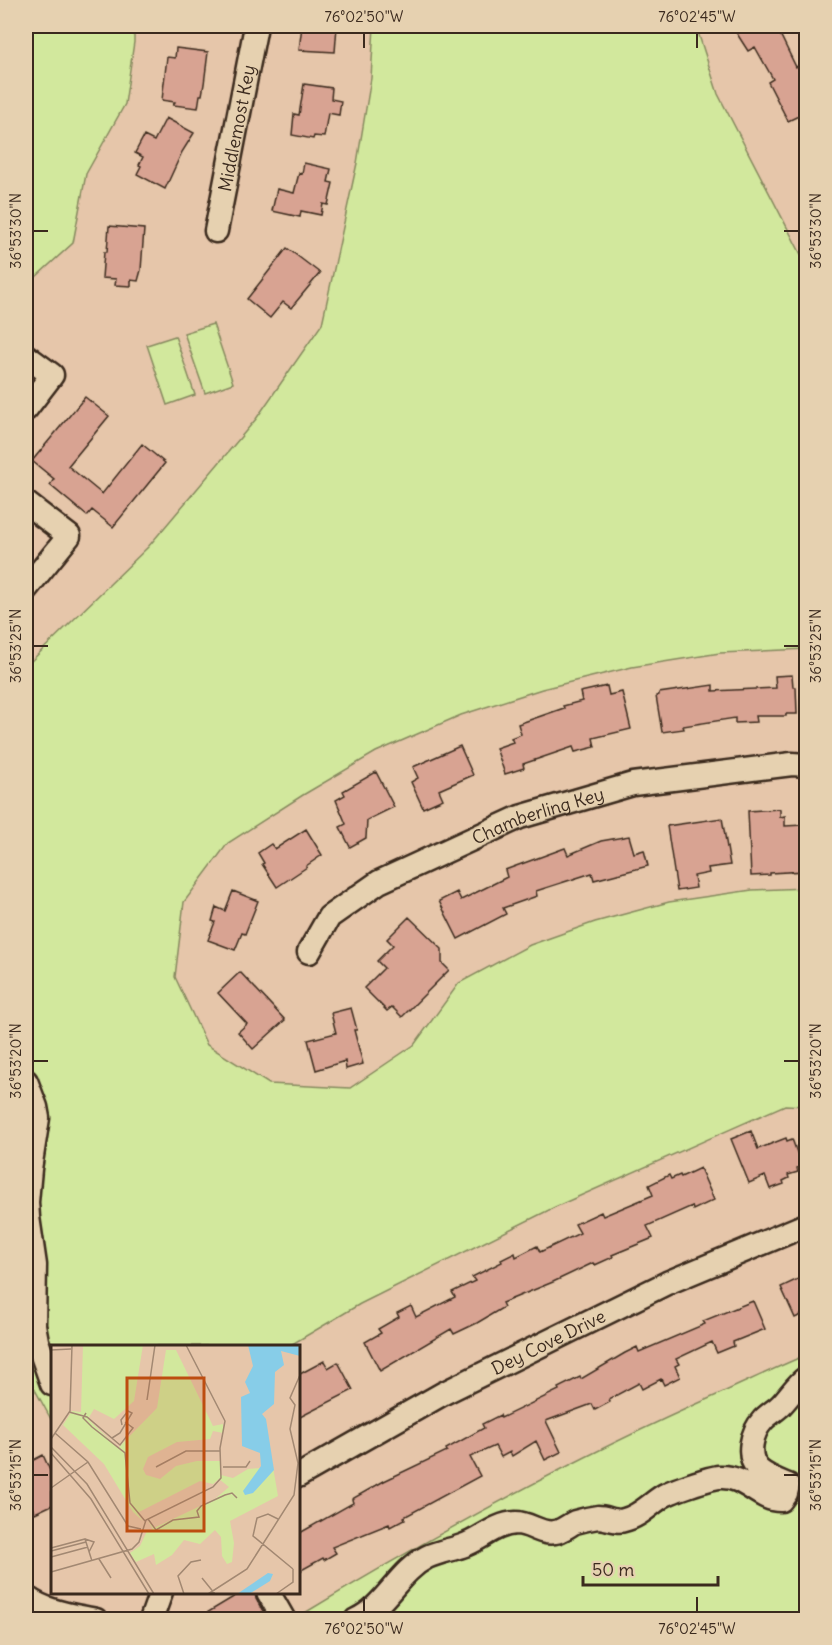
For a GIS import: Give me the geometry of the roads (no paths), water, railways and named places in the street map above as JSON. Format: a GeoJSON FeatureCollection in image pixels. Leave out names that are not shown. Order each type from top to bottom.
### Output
{"type":"FeatureCollection","features":[{"type":"Feature","properties":{"kind":"street","name":"Middlemost Key"},"geometry":{"type":"LineString","coordinates":[[216,231],[256,26]]}},
{"type":"Feature","properties":{"kind":"street"},"geometry":{"type":"LineString","coordinates":[[26,356],[52,375],[26,409]]}},
{"type":"Feature","properties":{"kind":"street"},"geometry":{"type":"LineString","coordinates":[[26,503],[69,536],[26,590]]}},
{"type":"Feature","properties":{"kind":"street","name":"Chamberling Key"},"geometry":{"type":"LineString","coordinates":[[309,952],[329,917],[379,882],[520,817],[633,784],[792,764],[807,765]]}},
{"type":"Feature","properties":{"kind":"street"},"geometry":{"type":"LineString","coordinates":[[26,1081],[34,1099],[38,1118],[27,1202],[35,1265],[34,1325],[51,1381]]}},
{"type":"Feature","properties":{"kind":"street","name":"Dey Cove Drive"},"geometry":{"type":"LineString","coordinates":[[300,1475],[444,1393],[646,1293],[807,1225]]}},
{"type":"Feature","properties":{"kind":"street"},"geometry":{"type":"LineString","coordinates":[[356,1620],[367,1615],[408,1571],[426,1558],[442,1551],[464,1546],[500,1526],[525,1524],[544,1532],[556,1532],[576,1522],[598,1517],[621,1521],[630,1519],[665,1495],[718,1477],[745,1483],[761,1494],[774,1500],[781,1500],[788,1485],[766,1475],[757,1468],[751,1445],[753,1433],[764,1419],[782,1405],[807,1378]]}},
{"type":"Feature","properties":{"kind":"street"},"geometry":{"type":"LineString","coordinates":[[151,1620],[161,1594]]}},
{"type":"Feature","properties":{"kind":"street"},"geometry":{"type":"LineString","coordinates":[[269,1594],[284,1620]]}},
{"type":"Feature","properties":{"kind":"street"},"geometry":{"type":"LineString","coordinates":[[26,1597],[33,1603],[56,1612],[96,1620]]}}]}
